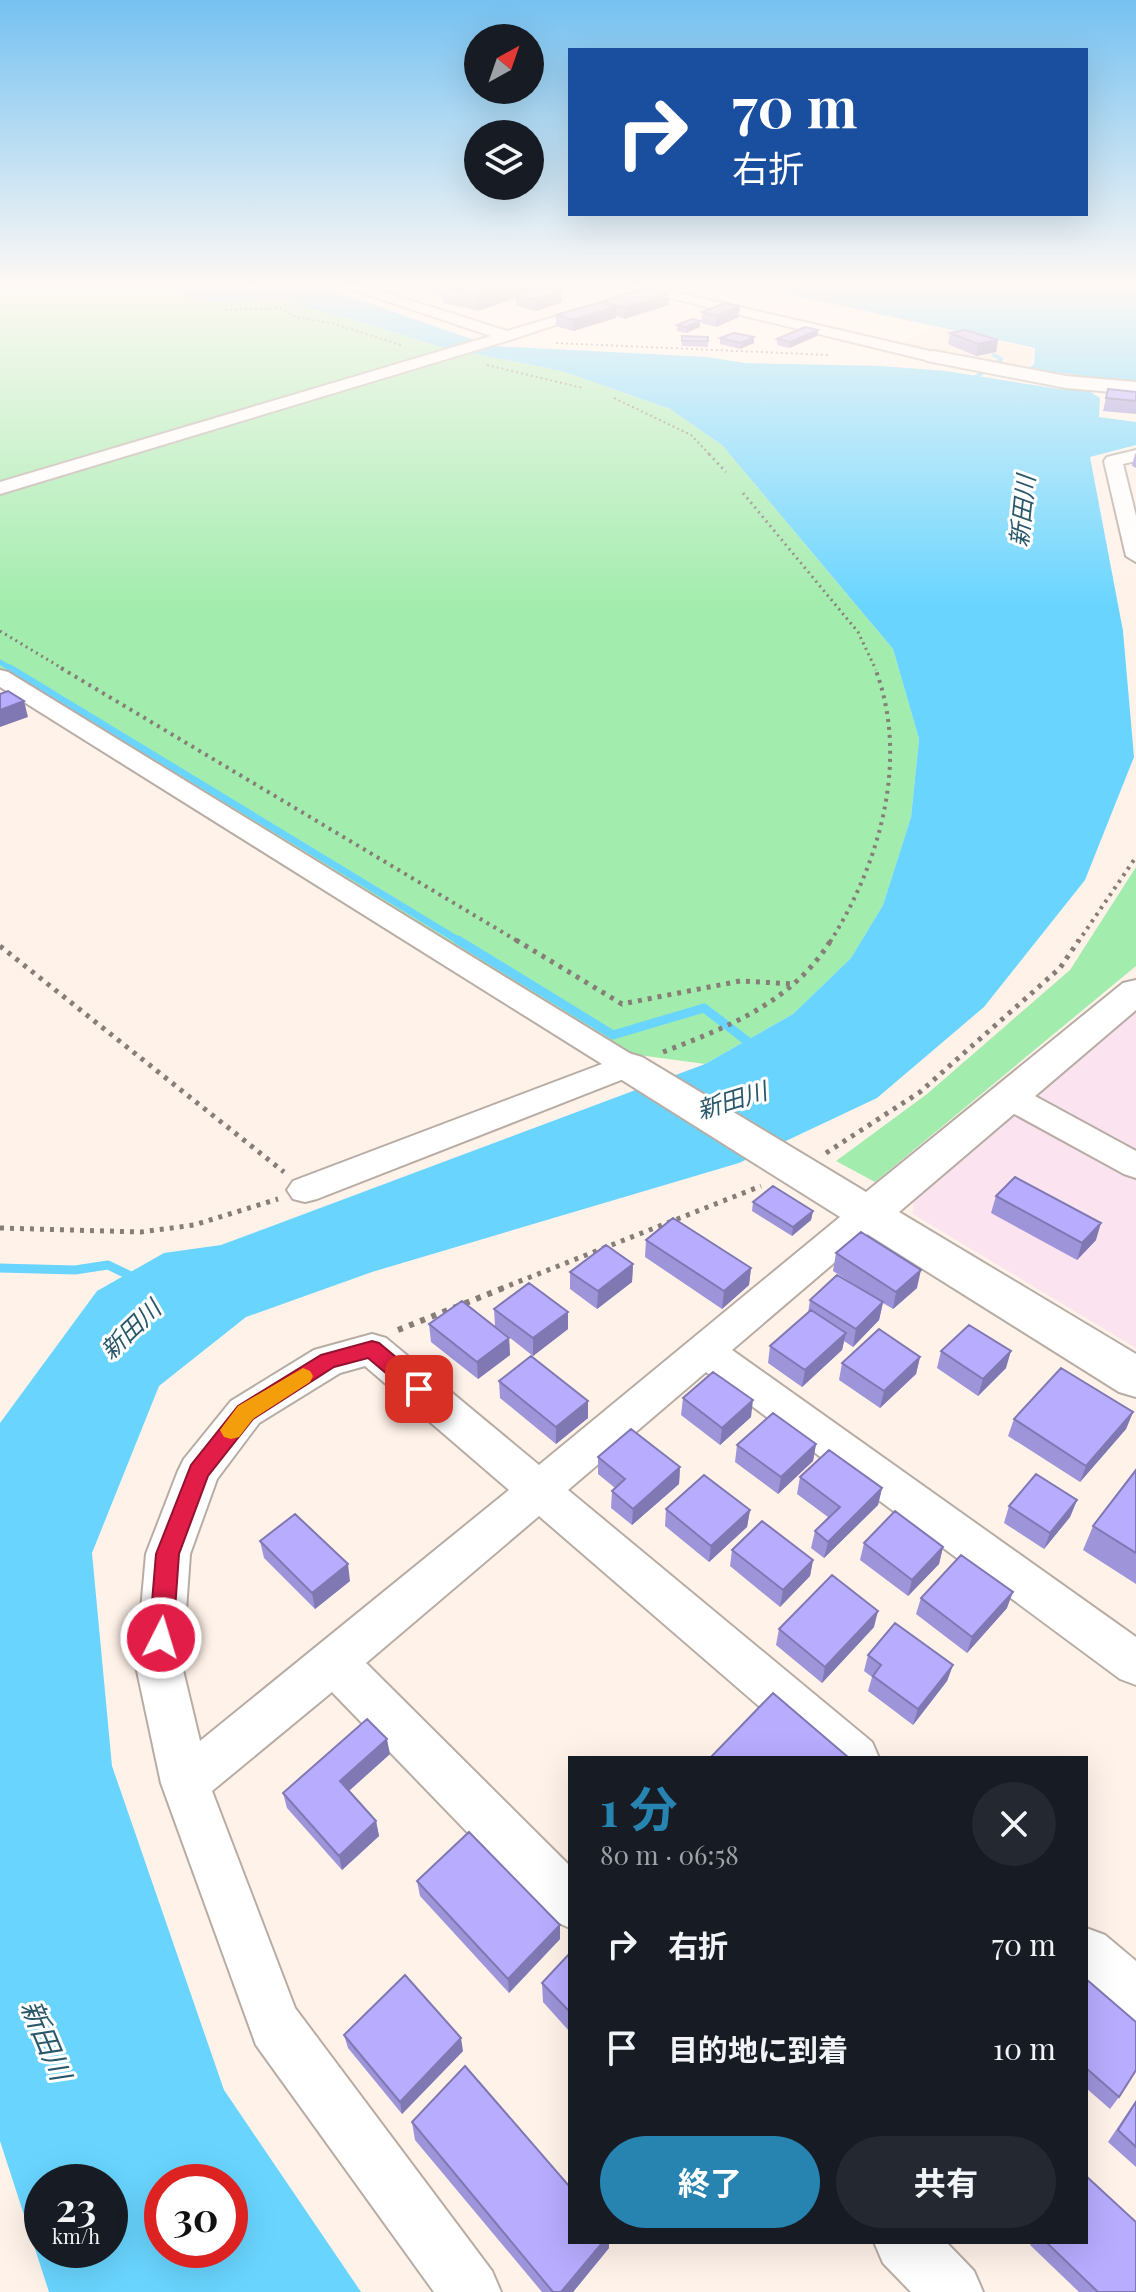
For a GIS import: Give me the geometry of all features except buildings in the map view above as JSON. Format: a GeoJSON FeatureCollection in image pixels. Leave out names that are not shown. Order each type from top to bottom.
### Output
{"type":"FeatureCollection","features":[{"type":"Feature","properties":{"kind":"street"},"geometry":{"type":"LineString","coordinates":[[0,488],[317,393]]}},
{"type":"Feature","properties":{"kind":"street"},"geometry":{"type":"LineString","coordinates":[[1136,455],[1113,461],[1136,556]]}},
{"type":"Feature","properties":{"kind":"street"},"geometry":{"type":"LineString","coordinates":[[0,677],[1136,1378]]}},
{"type":"Feature","properties":{"kind":"street"},"geometry":{"type":"LineString","coordinates":[[185,1783],[1136,991]]}},
{"type":"Feature","properties":{"kind":"street"},"geometry":{"type":"LineString","coordinates":[[305,1190],[628,1066]]}},
{"type":"Feature","properties":{"kind":"street"},"geometry":{"type":"LineString","coordinates":[[1010,1097],[1136,1166]]}},
{"type":"Feature","properties":{"kind":"street"},"geometry":{"type":"LineString","coordinates":[[471,2292],[275,2026],[185,1783],[159,1666],[168,1554],[199,1471],[245,1412],[328,1361],[372,1349],[853,1756]]}},
{"type":"Feature","properties":{"kind":"street"},"geometry":{"type":"LineString","coordinates":[[705,1351],[1136,1664]]}},
{"type":"Feature","properties":{"kind":"street"},"geometry":{"type":"LineString","coordinates":[[334,1662],[568,1900]]}},
{"type":"Feature","properties":{"kind":"street"},"geometry":{"type":"LineString","coordinates":[[1088,1956],[1136,1996]]}},
{"type":"Feature","properties":{"kind":"street"},"geometry":{"type":"LineString","coordinates":[[906,2244],[953,2292]]}},
{"type":"Feature","properties":{"kind":"path"},"geometry":{"type":"LineString","coordinates":[[614,398],[691,435],[726,472]]}},
{"type":"Feature","properties":{"kind":"path"},"geometry":{"type":"LineString","coordinates":[[628,1066],[741,1021],[796,984],[824,953],[858,899],[880,825],[892,755],[882,684],[865,643],[743,493]]}},
{"type":"Feature","properties":{"kind":"path"},"geometry":{"type":"LineString","coordinates":[[0,631],[622,1004],[740,981],[796,984]]}},
{"type":"Feature","properties":{"kind":"path"},"geometry":{"type":"LineString","coordinates":[[0,946],[305,1190]]}},
{"type":"Feature","properties":{"kind":"path"},"geometry":{"type":"LineString","coordinates":[[0,1228],[154,1230],[194,1225],[305,1190]]}},
{"type":"Feature","properties":{"kind":"shaded area"},"geometry":{"type":"Polygon","coordinates":[[[1136,1008],[1136,1348],[913,1214],[914,1201],[1136,1008]]]}},
{"type":"Feature","properties":{"kind":"green space"},"geometry":{"type":"Polygon","coordinates":[[[0,393],[624,393],[670,409],[722,445],[893,649],[919,739],[911,817],[883,905],[851,958],[793,1014],[705,1064],[624,1053],[0,672],[0,393]]]}},
{"type":"Feature","properties":{"kind":"green space"},"geometry":{"type":"Polygon","coordinates":[[[1136,867],[1136,966],[875,1182],[836,1161],[927,1094],[1070,970],[1136,867]]]}},
{"type":"Feature","properties":{"kind":"water","name":"新田川"},"geometry":{"type":"Polygon","coordinates":[[[624,393],[1092,393],[1100,398],[1099,417],[1136,422],[1136,445],[1090,457],[1123,631],[1134,757],[1085,880],[984,1007],[877,1098],[739,1163],[372,1272],[246,1317],[159,1386],[92,1553],[112,1766],[224,2090],[361,2292],[49,2292],[41,2268],[128,2268],[128,2164],[24,2164],[24,2215],[0,2141],[0,1423],[97,1291],[164,1253],[221,1245],[705,1064],[793,1014],[851,958],[883,905],[911,817],[919,739],[893,649],[722,445],[670,409],[624,393]]]}},
{"type":"Feature","properties":{"kind":"waterway"},"geometry":{"type":"LineString","coordinates":[[0,662],[13,670]]}},
{"type":"Feature","properties":{"kind":"waterway"},"geometry":{"type":"LineString","coordinates":[[10,668],[461,942]]}},
{"type":"Feature","properties":{"kind":"waterway"},"geometry":{"type":"LineString","coordinates":[[458,940],[613,1035],[704,1008],[755,1047]]}},
{"type":"Feature","properties":{"kind":"waterway"},"geometry":{"type":"LineString","coordinates":[[0,1268],[75,1270],[108,1265],[137,1279]]}},
{"type":"Feature","properties":{"kind":"slow traffic"},"geometry":{"type":"LineString","coordinates":[[231,1430],[245,1412],[303,1376]]}},
{"type":"Feature","properties":{"kind":"route"},"geometry":{"type":"LineString","coordinates":[[161,1638],[168,1554],[199,1471],[245,1412],[328,1361],[372,1349],[419,1389]]}}]}
